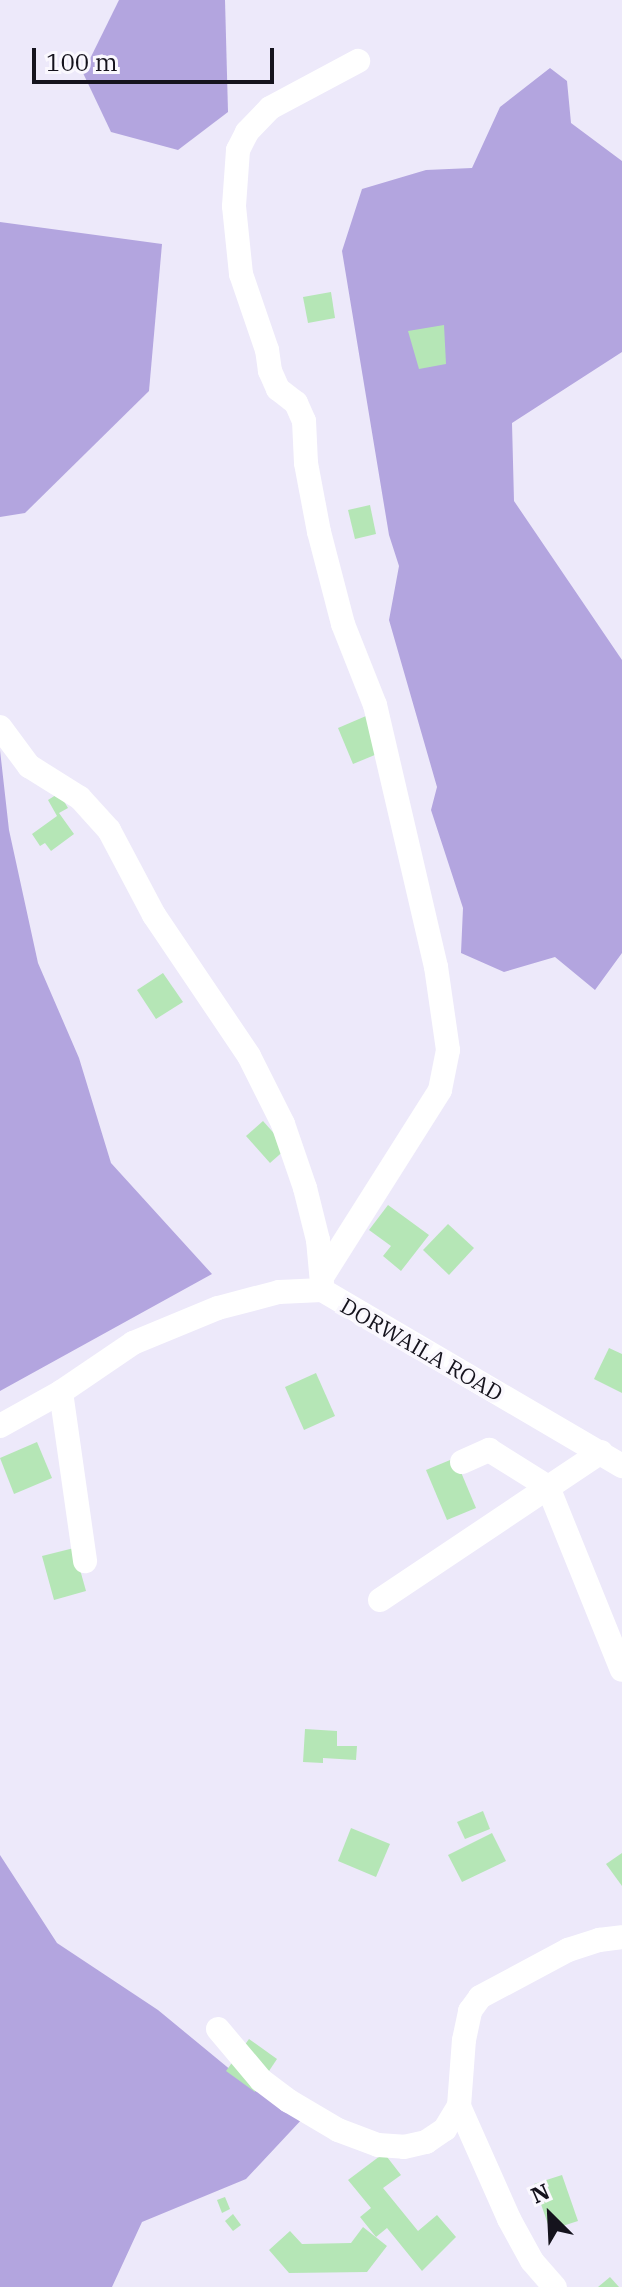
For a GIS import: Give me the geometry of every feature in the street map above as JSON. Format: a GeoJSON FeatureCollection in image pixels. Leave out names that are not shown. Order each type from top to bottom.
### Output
{"type":"FeatureCollection","features":[{"type":"Feature","properties":{"kind":"street"},"geometry":{"type":"LineString","coordinates":[[322,1283],[440,1090],[448,1050],[436,967],[375,705],[343,624],[319,532],[306,463],[304,421],[296,403],[278,389],[270,371],[267,350],[241,274],[234,206],[238,150],[247,132],[270,108],[358,61]]}},
{"type":"Feature","properties":{"kind":"street"},"geometry":{"type":"LineString","coordinates":[[0,727],[29,766],[80,798],[109,830],[154,915],[249,1056],[283,1124],[305,1188],[322,1283]]}},
{"type":"Feature","properties":{"kind":"street","name":"DORWAILA ROAD"},"geometry":{"type":"LineString","coordinates":[[0,1426],[61,1392],[133,1343],[218,1308],[322,1283],[622,1466]]}},
{"type":"Feature","properties":{"kind":"street"},"geometry":{"type":"LineString","coordinates":[[61,1392],[85,1561]]}},
{"type":"Feature","properties":{"kind":"street"},"geometry":{"type":"LineString","coordinates":[[462,1462],[489,1450],[548,1487],[622,1670]]}},
{"type":"Feature","properties":{"kind":"street"},"geometry":{"type":"LineString","coordinates":[[380,1600],[601,1452]]}},
{"type":"Feature","properties":{"kind":"street"},"geometry":{"type":"LineString","coordinates":[[218,2029],[261,2080],[338,2130],[378,2145],[404,2147],[426,2142],[445,2129],[459,2106],[464,2040],[470,2011],[480,1997],[568,1950],[599,1940],[622,1937]]}},
{"type":"Feature","properties":{"kind":"street"},"geometry":{"type":"LineString","coordinates":[[459,2106],[509,2219],[532,2261],[555,2287]]}},
{"type":"Feature","properties":{"kind":"shaded area"},"geometry":{"type":"Polygon","coordinates":[[[119,0],[225,0],[228,112],[178,150],[111,132],[83,73],[119,0]]]}},
{"type":"Feature","properties":{"kind":"shaded area"},"geometry":{"type":"Polygon","coordinates":[[[550,68],[567,81],[571,123],[622,161],[622,352],[512,423],[514,501],[622,660],[622,953],[595,990],[555,957],[504,972],[461,953],[463,908],[431,810],[437,787],[389,620],[399,566],[389,535],[342,251],[362,189],[426,170],[472,168],[500,107],[550,68]]]}},
{"type":"Feature","properties":{"kind":"shaded area"},"geometry":{"type":"Polygon","coordinates":[[[0,222],[162,244],[149,391],[25,513],[0,517],[0,222]]]}},
{"type":"Feature","properties":{"kind":"shaded area"},"geometry":{"type":"Polygon","coordinates":[[[0,750],[9,830],[38,963],[79,1058],[111,1163],[212,1274],[0,1391],[0,750]]]}},
{"type":"Feature","properties":{"kind":"shaded area"},"geometry":{"type":"Polygon","coordinates":[[[0,1855],[57,1943],[158,2010],[232,2071],[304,2117],[246,2179],[142,2222],[112,2287],[0,2287],[0,1855]]]}},
{"type":"Feature","properties":{"kind":"building"},"geometry":{"type":"Polygon","coordinates":[[[331,292],[335,318],[308,323],[303,297],[331,292]]]}},
{"type":"Feature","properties":{"kind":"building"},"geometry":{"type":"Polygon","coordinates":[[[444,325],[446,364],[419,369],[408,331],[444,325]]]}},
{"type":"Feature","properties":{"kind":"building"},"geometry":{"type":"Polygon","coordinates":[[[370,505],[376,534],[355,539],[348,510],[370,505]]]}},
{"type":"Feature","properties":{"kind":"building"},"geometry":{"type":"Polygon","coordinates":[[[366,716],[382,752],[353,764],[338,728],[366,716]]]}},
{"type":"Feature","properties":{"kind":"building"},"geometry":{"type":"Polygon","coordinates":[[[59,793],[68,808],[59,813],[74,834],[51,851],[45,843],[40,846],[32,834],[57,816],[48,800],[59,793]]]}},
{"type":"Feature","properties":{"kind":"building"},"geometry":{"type":"Polygon","coordinates":[[[163,973],[183,1002],[156,1019],[137,990],[163,973]]]}},
{"type":"Feature","properties":{"kind":"building"},"geometry":{"type":"Polygon","coordinates":[[[263,1121],[287,1148],[270,1163],[246,1136],[263,1121]]]}},
{"type":"Feature","properties":{"kind":"building"},"geometry":{"type":"Polygon","coordinates":[[[388,1205],[429,1235],[401,1271],[383,1256],[391,1246],[369,1230],[388,1205]]]}},
{"type":"Feature","properties":{"kind":"building"},"geometry":{"type":"Polygon","coordinates":[[[448,1224],[474,1248],[449,1275],[423,1250],[448,1224]]]}},
{"type":"Feature","properties":{"kind":"building"},"geometry":{"type":"Polygon","coordinates":[[[609,1348],[622,1354],[622,1393],[594,1379],[609,1348]]]}},
{"type":"Feature","properties":{"kind":"building"},"geometry":{"type":"Polygon","coordinates":[[[316,1373],[335,1416],[304,1430],[285,1387],[316,1373]]]}},
{"type":"Feature","properties":{"kind":"building"},"geometry":{"type":"Polygon","coordinates":[[[37,1442],[52,1478],[14,1494],[0,1458],[37,1442]]]}},
{"type":"Feature","properties":{"kind":"building"},"geometry":{"type":"Polygon","coordinates":[[[455,1458],[476,1508],[447,1520],[426,1470],[455,1458]]]}},
{"type":"Feature","properties":{"kind":"building"},"geometry":{"type":"Polygon","coordinates":[[[74,1548],[86,1591],[54,1600],[42,1556],[74,1548]]]}},
{"type":"Feature","properties":{"kind":"building"},"geometry":{"type":"Polygon","coordinates":[[[305,1729],[337,1731],[337,1746],[357,1746],[356,1760],[323,1758],[323,1763],[303,1762],[305,1729]]]}},
{"type":"Feature","properties":{"kind":"building"},"geometry":{"type":"Polygon","coordinates":[[[483,1811],[490,1829],[465,1839],[457,1822],[483,1811]]]}},
{"type":"Feature","properties":{"kind":"building"},"geometry":{"type":"Polygon","coordinates":[[[351,1828],[390,1844],[376,1877],[338,1861],[351,1828]]]}},
{"type":"Feature","properties":{"kind":"building"},"geometry":{"type":"Polygon","coordinates":[[[492,1833],[506,1861],[462,1882],[448,1855],[492,1833]]]}},
{"type":"Feature","properties":{"kind":"building"},"geometry":{"type":"Polygon","coordinates":[[[622,1853],[622,1886],[606,1864],[622,1853]]]}},
{"type":"Feature","properties":{"kind":"building"},"geometry":{"type":"Polygon","coordinates":[[[249,2039],[277,2059],[255,2092],[226,2071],[249,2039]]]}},
{"type":"Feature","properties":{"kind":"building"},"geometry":{"type":"Polygon","coordinates":[[[384,2153],[401,2175],[383,2188],[418,2231],[437,2215],[456,2237],[422,2271],[387,2228],[376,2237],[360,2217],[371,2208],[348,2180],[384,2153]]]}},
{"type":"Feature","properties":{"kind":"building"},"geometry":{"type":"Polygon","coordinates":[[[562,2175],[578,2221],[550,2230],[534,2184],[562,2175]]]}},
{"type":"Feature","properties":{"kind":"building"},"geometry":{"type":"Polygon","coordinates":[[[225,2197],[230,2209],[222,2213],[217,2200],[225,2197]]]}},
{"type":"Feature","properties":{"kind":"building"},"geometry":{"type":"Polygon","coordinates":[[[233,2214],[241,2225],[233,2231],[225,2221],[233,2214]]]}},
{"type":"Feature","properties":{"kind":"building"},"geometry":{"type":"Polygon","coordinates":[[[363,2227],[387,2246],[367,2272],[289,2273],[269,2250],[290,2231],[302,2244],[351,2243],[363,2227]]]}},
{"type":"Feature","properties":{"kind":"building"},"geometry":{"type":"Polygon","coordinates":[[[610,2277],[619,2287],[598,2287],[610,2277]]]}}]}
